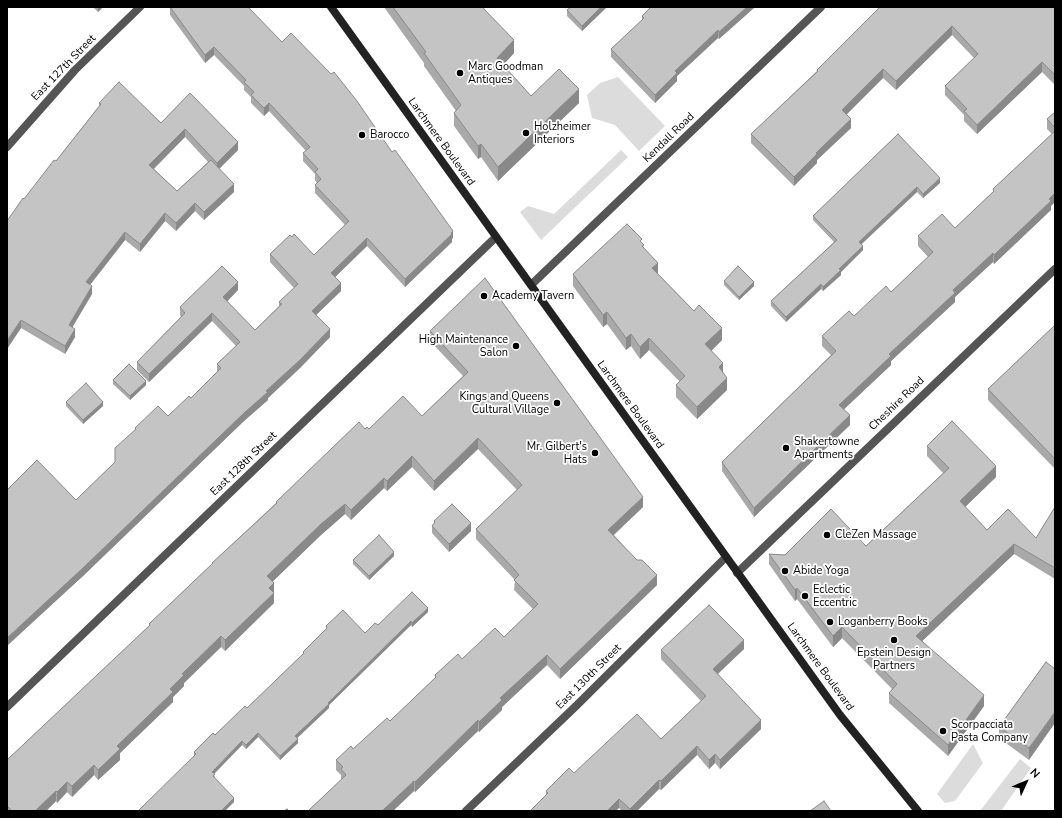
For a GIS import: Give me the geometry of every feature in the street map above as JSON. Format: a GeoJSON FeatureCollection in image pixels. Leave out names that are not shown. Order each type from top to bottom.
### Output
{"type":"FeatureCollection","features":[{"type":"Feature","properties":{"kind":"main road","name":"Larchmere Boulevard"},"geometry":{"type":"LineString","coordinates":[[331,7],[840,715],[918,811]]}},
{"type":"Feature","properties":{"kind":"street","name":"East 127th Street"},"geometry":{"type":"LineString","coordinates":[[7,147],[75,70],[140,7]]}},
{"type":"Feature","properties":{"kind":"street","name":"Kendall Road"},"geometry":{"type":"LineString","coordinates":[[531,285],[821,7]]}},
{"type":"Feature","properties":{"kind":"street","name":"East 128th Street"},"geometry":{"type":"LineString","coordinates":[[7,707],[496,237]]}},
{"type":"Feature","properties":{"kind":"street","name":"Cheshire Road"},"geometry":{"type":"LineString","coordinates":[[738,573],[1055,269]]}},
{"type":"Feature","properties":{"kind":"street","name":"East 130th Street"},"geometry":{"type":"LineString","coordinates":[[466,811],[576,706],[726,557]]}},
{"type":"Feature","properties":{"kind":"shaded area"},"geometry":{"type":"Polygon","coordinates":[[[618,77],[665,126],[639,151],[615,125],[592,118],[587,95],[600,83],[618,77]]]}},
{"type":"Feature","properties":{"kind":"shaded area"},"geometry":{"type":"Polygon","coordinates":[[[621,150],[628,157],[541,240],[520,212],[528,206],[554,214],[621,150]]]}},
{"type":"Feature","properties":{"kind":"shaded area"},"geometry":{"type":"Polygon","coordinates":[[[973,744],[983,763],[955,801],[945,803],[937,794],[973,744]]]}},
{"type":"Feature","properties":{"kind":"shaded area"},"geometry":{"type":"Polygon","coordinates":[[[1020,759],[1031,768],[1001,811],[980,811],[1020,759]]]}},
{"type":"Feature","properties":{"kind":"building"},"geometry":{"type":"Polygon","coordinates":[[[170,7],[248,7],[282,42],[291,33],[331,74],[334,72],[357,101],[392,152],[395,150],[453,231],[451,233],[452,234],[405,279],[367,238],[331,273],[341,283],[312,311],[330,329],[300,360],[266,391],[268,392],[7,638],[7,490],[37,460],[76,500],[115,462],[115,448],[136,429],[135,428],[158,406],[168,416],[189,396],[191,398],[221,368],[217,364],[240,342],[212,313],[149,374],[137,362],[185,313],[180,307],[222,266],[238,282],[223,297],[255,330],[282,304],[279,302],[298,284],[270,254],[290,235],[292,237],[294,234],[314,255],[349,221],[315,185],[321,179],[315,172],[318,169],[303,153],[310,147],[269,103],[264,108],[251,95],[254,92],[244,82],[246,80],[214,47],[205,55],[170,7]]]}},
{"type":"Feature","properties":{"kind":"building"},"geometry":{"type":"Polygon","coordinates":[[[393,7],[482,7],[514,40],[497,58],[531,96],[559,69],[579,89],[498,167],[481,144],[478,146],[454,113],[461,105],[424,53],[426,52],[393,7]]]}},
{"type":"Feature","properties":{"kind":"building"},"geometry":{"type":"Polygon","coordinates":[[[571,7],[601,7],[582,26],[567,10],[571,7]]]}},
{"type":"Feature","properties":{"kind":"building"},"geometry":{"type":"Polygon","coordinates":[[[651,7],[747,7],[719,32],[718,30],[675,71],[677,73],[655,95],[611,49],[644,18],[642,16],[651,7]]]}},
{"type":"Feature","properties":{"kind":"building"},"geometry":{"type":"Polygon","coordinates":[[[880,7],[1055,7],[1055,75],[1042,62],[977,125],[964,111],[967,109],[945,86],[978,54],[952,26],[896,81],[883,69],[842,110],[851,119],[794,177],[751,134],[818,71],[817,70],[880,7]]]}},
{"type":"Feature","properties":{"kind":"building"},"geometry":{"type":"Polygon","coordinates":[[[119,82],[161,123],[190,93],[238,142],[217,163],[185,129],[149,165],[177,191],[211,160],[234,184],[204,212],[195,203],[176,223],[165,213],[140,244],[125,232],[86,282],[92,286],[69,325],[75,329],[65,346],[21,320],[7,341],[7,221],[23,198],[24,199],[54,160],[56,161],[101,104],[99,103],[119,82]]]}},
{"type":"Feature","properties":{"kind":"building"},"geometry":{"type":"Polygon","coordinates":[[[1055,112],[1055,128],[1047,119],[1055,112]]]}},
{"type":"Feature","properties":{"kind":"building"},"geometry":{"type":"Polygon","coordinates":[[[1055,131],[1055,193],[1049,199],[1051,201],[994,255],[993,253],[953,290],[955,293],[889,354],[891,356],[839,405],[850,415],[754,508],[722,462],[836,351],[822,336],[849,311],[854,316],[886,286],[891,292],[933,252],[918,236],[942,214],[955,228],[994,191],[993,189],[1055,131]]]}},
{"type":"Feature","properties":{"kind":"building"},"geometry":{"type":"Polygon","coordinates":[[[898,134],[940,178],[923,194],[917,187],[859,242],[863,246],[839,269],[841,270],[823,287],[821,284],[786,317],[771,301],[837,240],[813,216],[898,134]]]}},
{"type":"Feature","properties":{"kind":"building"},"geometry":{"type":"Polygon","coordinates":[[[627,224],[642,239],[640,241],[644,245],[642,246],[658,263],[652,268],[694,311],[699,305],[722,328],[705,344],[723,363],[719,367],[727,378],[697,407],[676,385],[685,376],[649,338],[640,347],[631,334],[626,338],[607,312],[603,315],[573,274],[627,224]]]}},
{"type":"Feature","properties":{"kind":"building"},"geometry":{"type":"Polygon","coordinates":[[[738,266],[754,282],[739,297],[724,281],[738,266]]]}},
{"type":"Feature","properties":{"kind":"building"},"geometry":{"type":"Polygon","coordinates":[[[485,278],[643,497],[608,530],[637,560],[642,560],[657,575],[560,669],[547,655],[500,698],[502,700],[479,722],[478,720],[415,782],[414,781],[382,811],[308,811],[346,775],[341,769],[343,767],[336,760],[351,746],[353,749],[387,718],[390,721],[458,654],[462,659],[495,628],[504,637],[538,604],[514,580],[519,575],[476,529],[522,485],[478,438],[434,481],[412,456],[387,481],[384,478],[351,510],[345,504],[321,524],[267,576],[274,583],[269,588],[274,593],[225,640],[221,636],[182,674],[184,675],[170,689],[173,692],[117,746],[120,749],[98,770],[94,765],[72,786],[67,782],[35,811],[12,811],[7,806],[7,760],[150,625],[149,624],[277,503],[276,502],[359,422],[365,429],[367,427],[369,429],[403,396],[422,416],[468,372],[430,331],[485,278]]]}},
{"type":"Feature","properties":{"kind":"building"},"geometry":{"type":"Polygon","coordinates":[[[1055,325],[1055,459],[988,389],[1055,325]]]}},
{"type":"Feature","properties":{"kind":"building"},"geometry":{"type":"Polygon","coordinates":[[[129,364],[146,381],[130,396],[113,380],[129,364]]]}},
{"type":"Feature","properties":{"kind":"building"},"geometry":{"type":"Polygon","coordinates":[[[86,383],[103,402],[83,420],[66,402],[86,383]]]}},
{"type":"Feature","properties":{"kind":"building"},"geometry":{"type":"Polygon","coordinates":[[[952,421],[996,466],[960,501],[987,530],[1008,509],[1036,538],[1055,507],[1055,568],[1014,544],[916,636],[984,695],[948,745],[889,693],[897,684],[842,627],[833,636],[797,588],[795,590],[769,554],[785,555],[831,509],[866,546],[949,468],[927,446],[952,421]]]}},
{"type":"Feature","properties":{"kind":"building"},"geometry":{"type":"Polygon","coordinates":[[[452,504],[471,523],[449,544],[432,526],[435,522],[434,521],[452,504]]]}},
{"type":"Feature","properties":{"kind":"building"},"geometry":{"type":"Polygon","coordinates":[[[379,535],[394,552],[369,576],[353,560],[379,535]]]}},
{"type":"Feature","properties":{"kind":"building"},"geometry":{"type":"Polygon","coordinates":[[[412,592],[428,608],[412,623],[411,621],[328,703],[329,704],[295,736],[298,739],[280,756],[258,733],[246,745],[242,741],[212,772],[215,774],[213,776],[234,798],[221,811],[138,811],[196,754],[194,752],[213,733],[215,735],[245,706],[247,708],[304,653],[303,652],[327,628],[326,626],[343,610],[365,633],[375,623],[378,625],[412,592]]]}},
{"type":"Feature","properties":{"kind":"building"},"geometry":{"type":"Polygon","coordinates":[[[709,605],[744,640],[713,669],[761,720],[720,760],[715,754],[709,760],[697,746],[661,781],[659,780],[630,809],[619,799],[607,811],[530,811],[548,793],[546,791],[569,768],[574,773],[637,714],[661,739],[706,696],[661,650],[709,605]]]}},
{"type":"Feature","properties":{"kind":"building"},"geometry":{"type":"Polygon","coordinates":[[[1046,662],[1055,669],[1055,712],[1029,748],[999,727],[1046,662]]]}},
{"type":"Feature","properties":{"kind":"building"},"geometry":{"type":"Polygon","coordinates":[[[824,801],[831,811],[810,811],[824,801]]]}},
{"type":"Feature","properties":{"kind":"place","name":"Marc Goodman Antiques"},"geometry":{"type":"Point","coordinates":[460,73]}},
{"type":"Feature","properties":{"kind":"place","name":"Holzheimer Interiors"},"geometry":{"type":"Point","coordinates":[526,133]}},
{"type":"Feature","properties":{"kind":"place","name":"Barocco"},"geometry":{"type":"Point","coordinates":[362,135]}},
{"type":"Feature","properties":{"kind":"place","name":"Academy Tavern"},"geometry":{"type":"Point","coordinates":[484,296]}},
{"type":"Feature","properties":{"kind":"place","name":"High Maintenance Salon"},"geometry":{"type":"Point","coordinates":[516,346]}},
{"type":"Feature","properties":{"kind":"place","name":"Kings and Queens Cultural Village"},"geometry":{"type":"Point","coordinates":[557,403]}},
{"type":"Feature","properties":{"kind":"place","name":"Shakertowne Apartments"},"geometry":{"type":"Point","coordinates":[786,448]}},
{"type":"Feature","properties":{"kind":"place","name":"Mr. Gilbert's Hats"},"geometry":{"type":"Point","coordinates":[595,453]}},
{"type":"Feature","properties":{"kind":"place","name":"CleZen Massage"},"geometry":{"type":"Point","coordinates":[827,535]}},
{"type":"Feature","properties":{"kind":"place","name":"Abide Yoga"},"geometry":{"type":"Point","coordinates":[785,571]}},
{"type":"Feature","properties":{"kind":"place","name":"Eclectic Eccentric"},"geometry":{"type":"Point","coordinates":[805,596]}},
{"type":"Feature","properties":{"kind":"place","name":"Loganberry Books"},"geometry":{"type":"Point","coordinates":[830,622]}},
{"type":"Feature","properties":{"kind":"place","name":"Epstein Design Partners"},"geometry":{"type":"Point","coordinates":[894,640]}},
{"type":"Feature","properties":{"kind":"place","name":"Scorpacciata Pasta Company"},"geometry":{"type":"Point","coordinates":[943,731]}}]}
